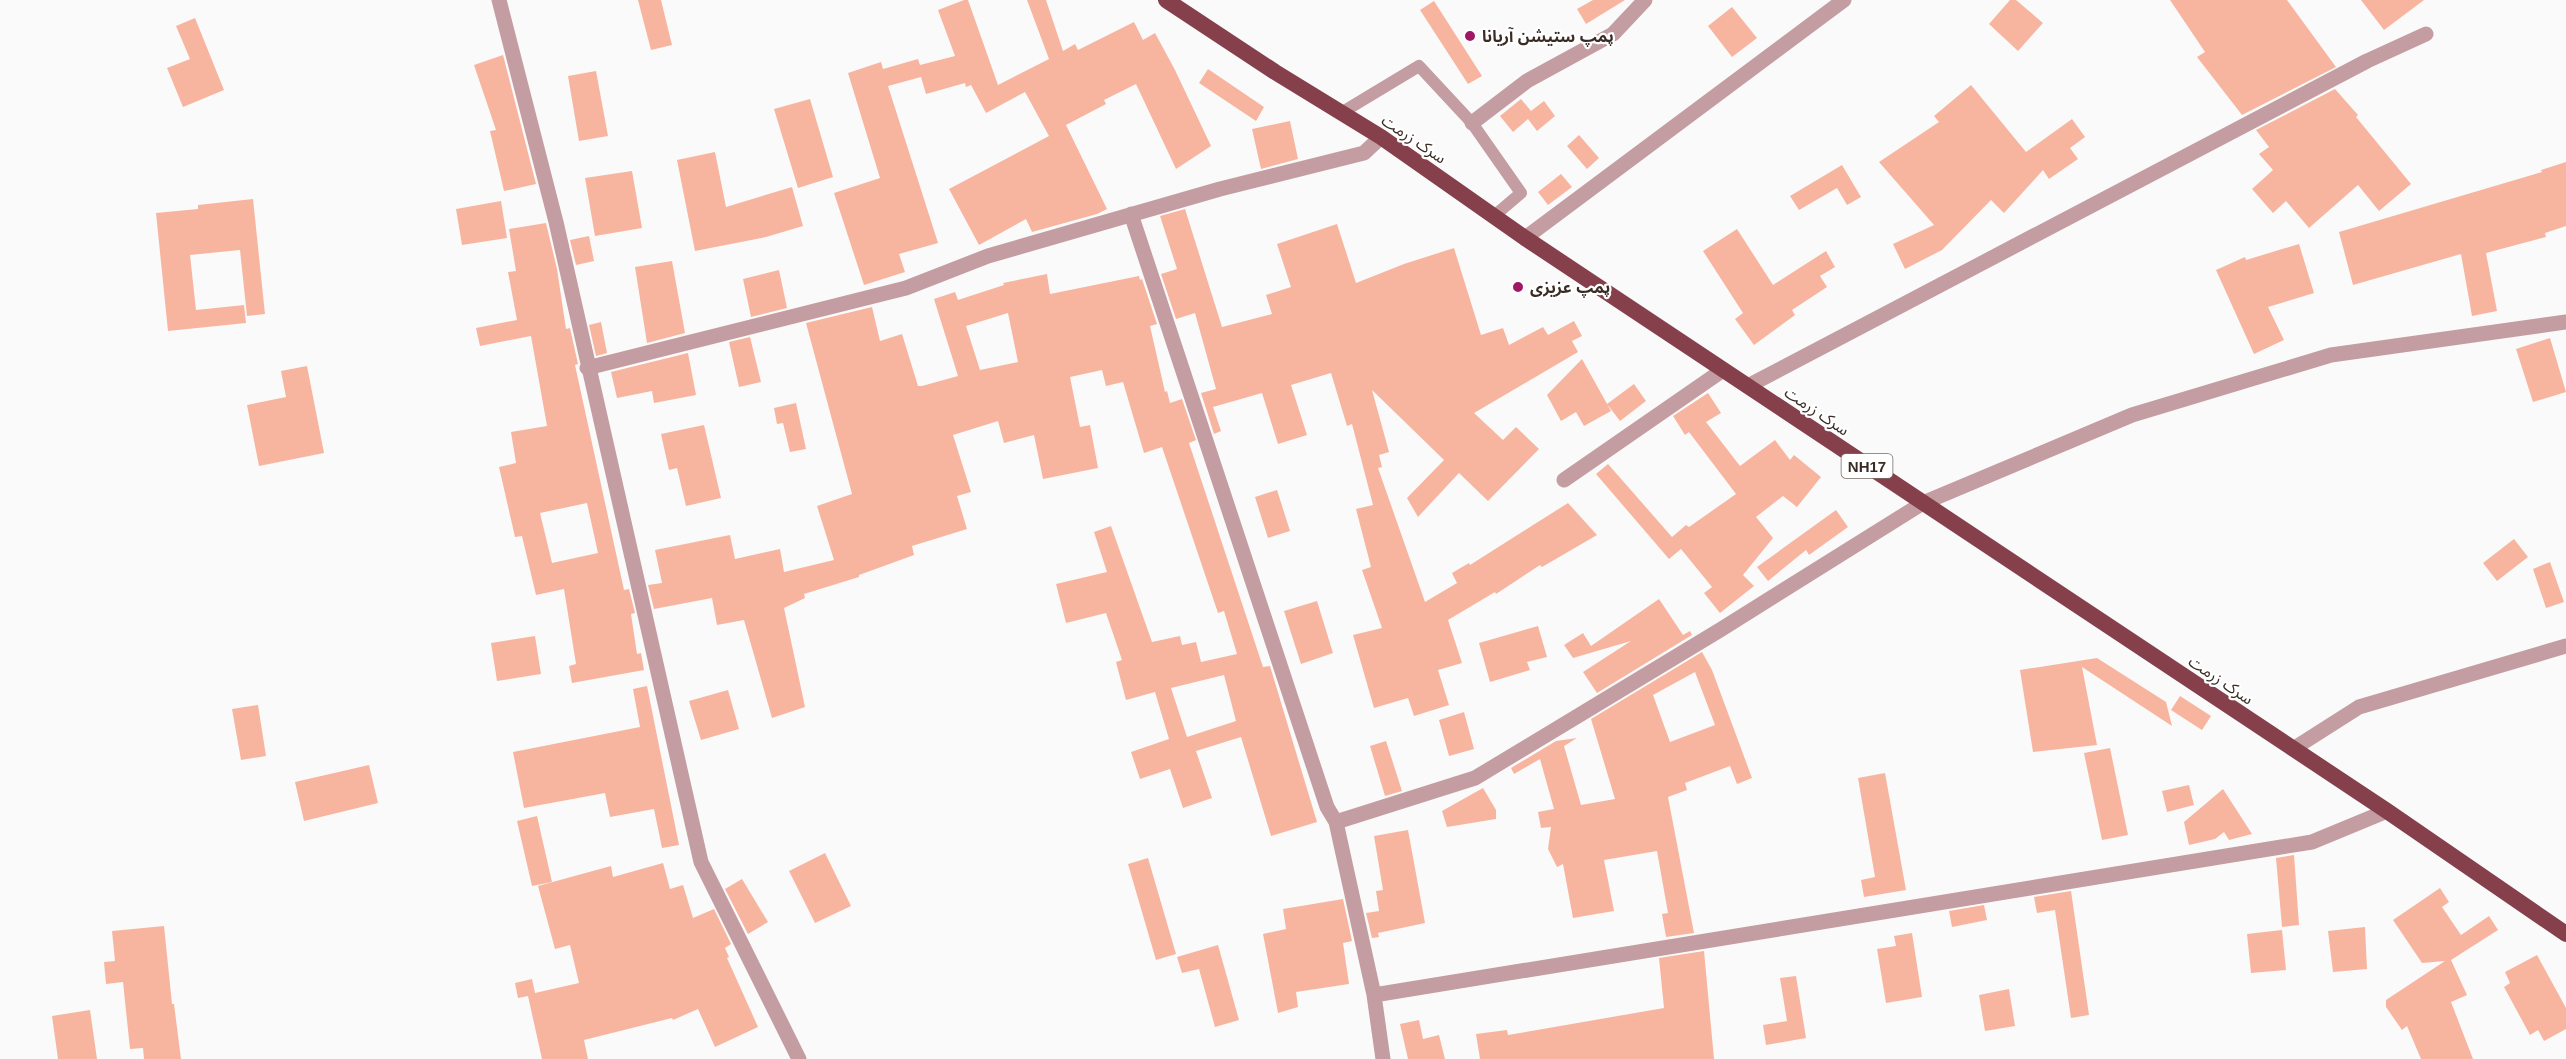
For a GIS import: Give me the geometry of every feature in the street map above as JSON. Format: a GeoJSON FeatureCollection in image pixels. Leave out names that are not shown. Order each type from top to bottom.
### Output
{"type":"FeatureCollection","features":[{"type":"Feature","properties":{"kind":"highway","name":"سرک زرمت"},"geometry":{"type":"LineString","coordinates":[[1166,0],[1381,137],[1525,238],[2294,749],[2566,934]]}},
{"type":"Feature","properties":{"kind":"street"},"geometry":{"type":"LineString","coordinates":[[499,0],[556,222],[587,368],[701,862],[799,1059]]}},
{"type":"Feature","properties":{"kind":"street"},"geometry":{"type":"LineString","coordinates":[[1472,123],[1527,81],[1613,34],[1646,0]]}},
{"type":"Feature","properties":{"kind":"street"},"geometry":{"type":"LineString","coordinates":[[1525,238],[1844,0]]}},
{"type":"Feature","properties":{"kind":"street"},"geometry":{"type":"LineString","coordinates":[[1748,386],[2357,67],[2426,34]]}},
{"type":"Feature","properties":{"kind":"street"},"geometry":{"type":"LineString","coordinates":[[587,368],[906,288],[987,256],[1220,189],[1364,153],[1381,137]]}},
{"type":"Feature","properties":{"kind":"street"},"geometry":{"type":"LineString","coordinates":[[1131,214],[1327,807],[1336,822],[1374,995],[1383,1059]]}},
{"type":"Feature","properties":{"kind":"street"},"geometry":{"type":"LineString","coordinates":[[1336,822],[1475,778],[1720,630],[1923,503],[2132,415],[2331,355],[2566,322]]}},
{"type":"Feature","properties":{"kind":"street"},"geometry":{"type":"LineString","coordinates":[[1564,480],[1723,370]]}},
{"type":"Feature","properties":{"kind":"street"},"geometry":{"type":"LineString","coordinates":[[2294,749],[2359,707],[2566,646]]}},
{"type":"Feature","properties":{"kind":"street"},"geometry":{"type":"LineString","coordinates":[[1374,995],[2312,842],[2386,811]]}},
{"type":"Feature","properties":{"kind":"lane"},"geometry":{"type":"LineString","coordinates":[[1341,113],[1419,66],[1472,123],[1521,193],[1494,216]]}},
{"type":"Feature","properties":{"kind":"building"},"geometry":{"type":"Polygon","coordinates":[[[638,0],[661,0],[672,45],[651,50],[638,0]]]}},
{"type":"Feature","properties":{"kind":"building"},"geometry":{"type":"Polygon","coordinates":[[[968,0],[998,85],[1049,59],[1027,0],[1046,0],[1063,51],[1075,44],[1078,50],[1134,22],[1143,40],[1155,33],[1211,146],[1176,169],[1136,84],[1104,100],[1106,104],[1066,125],[1107,209],[1097,214],[1032,232],[1026,219],[979,245],[949,189],[1049,136],[1025,92],[986,113],[971,85],[966,87],[965,83],[926,94],[921,77],[888,86],[938,243],[899,254],[905,272],[864,285],[834,193],[880,178],[848,73],[881,62],[883,69],[918,59],[920,65],[955,56],[938,10],[968,0]]]}},
{"type":"Feature","properties":{"kind":"building"},"geometry":{"type":"Polygon","coordinates":[[[1593,0],[1625,0],[1586,24],[1577,9],[1593,0]]]}},
{"type":"Feature","properties":{"kind":"building"},"geometry":{"type":"Polygon","coordinates":[[[2010,0],[2016,0],[2043,23],[2018,51],[1989,24],[2010,0]]]}},
{"type":"Feature","properties":{"kind":"building"},"geometry":{"type":"Polygon","coordinates":[[[2170,0],[2287,0],[2336,67],[2242,115],[2197,57],[2205,52],[2170,0]]]}},
{"type":"Feature","properties":{"kind":"building"},"geometry":{"type":"Polygon","coordinates":[[[2361,0],[2424,0],[2384,30],[2361,0]]]}},
{"type":"Feature","properties":{"kind":"building"},"geometry":{"type":"Polygon","coordinates":[[[1434,1],[1482,76],[1468,84],[1420,10],[1434,1]]]}},
{"type":"Feature","properties":{"kind":"building"},"geometry":{"type":"Polygon","coordinates":[[[1732,7],[1757,38],[1732,57],[1708,26],[1732,7]]]}},
{"type":"Feature","properties":{"kind":"building"},"geometry":{"type":"Polygon","coordinates":[[[195,18],[224,90],[183,107],[167,68],[190,59],[176,26],[195,18]]]}},
{"type":"Feature","properties":{"kind":"building"},"geometry":{"type":"Polygon","coordinates":[[[503,55],[536,184],[504,191],[490,131],[496,130],[474,65],[503,55]]]}},
{"type":"Feature","properties":{"kind":"building"},"geometry":{"type":"Polygon","coordinates":[[[1208,69],[1264,107],[1256,121],[1199,83],[1208,69]]]}},
{"type":"Feature","properties":{"kind":"building"},"geometry":{"type":"Polygon","coordinates":[[[596,71],[608,136],[579,141],[568,76],[596,71]]]}},
{"type":"Feature","properties":{"kind":"building"},"geometry":{"type":"Polygon","coordinates":[[[1971,85],[2026,152],[2072,119],[2085,137],[2070,148],[2078,159],[2049,179],[2043,170],[2004,213],[1991,200],[1942,250],[1905,269],[1893,244],[1934,225],[1879,162],[1939,122],[1934,116],[1971,85]]]}},
{"type":"Feature","properties":{"kind":"building"},"geometry":{"type":"Polygon","coordinates":[[[2335,89],[2411,184],[2379,211],[2358,185],[2309,228],[2286,201],[2273,213],[2252,189],[2273,170],[2259,154],[2269,147],[2256,130],[2335,89]]]}},
{"type":"Feature","properties":{"kind":"building"},"geometry":{"type":"Polygon","coordinates":[[[810,99],[833,177],[798,188],[774,109],[810,99]]]}},
{"type":"Feature","properties":{"kind":"building"},"geometry":{"type":"Polygon","coordinates":[[[1521,99],[1531,111],[1544,101],[1555,116],[1537,131],[1528,119],[1513,132],[1500,116],[1521,99]]]}},
{"type":"Feature","properties":{"kind":"building"},"geometry":{"type":"Polygon","coordinates":[[[1290,121],[1298,159],[1261,169],[1252,129],[1290,121]]]}},
{"type":"Feature","properties":{"kind":"building"},"geometry":{"type":"Polygon","coordinates":[[[1579,135],[1599,158],[1587,169],[1567,146],[1579,135]]]}},
{"type":"Feature","properties":{"kind":"building"},"geometry":{"type":"Polygon","coordinates":[[[715,152],[726,207],[792,187],[803,226],[766,237],[695,251],[677,160],[715,152]]]}},
{"type":"Feature","properties":{"kind":"building"},"geometry":{"type":"Polygon","coordinates":[[[2566,162],[2566,226],[2545,233],[2546,237],[2486,253],[2497,311],[2472,316],[2461,254],[2353,285],[2339,232],[2542,172],[2541,170],[2566,162]]]}},
{"type":"Feature","properties":{"kind":"building"},"geometry":{"type":"Polygon","coordinates":[[[1842,165],[1861,197],[1847,205],[1837,188],[1799,210],[1790,196],[1842,165]]]}},
{"type":"Feature","properties":{"kind":"building"},"geometry":{"type":"Polygon","coordinates":[[[632,171],[642,228],[595,236],[585,178],[632,171]]]}},
{"type":"Feature","properties":{"kind":"building"},"geometry":{"type":"Polygon","coordinates":[[[1561,174],[1572,187],[1548,205],[1538,192],[1561,174]]]}},
{"type":"Feature","properties":{"kind":"building"},"geometry":{"type":"Polygon","coordinates":[[[253,199],[265,314],[247,316],[240,250],[190,255],[196,310],[244,305],[246,323],[168,331],[156,213],[198,209],[198,205],[253,199]]]}},
{"type":"Feature","properties":{"kind":"building"},"geometry":{"type":"Polygon","coordinates":[[[501,201],[507,238],[462,245],[456,209],[501,201]]]}},
{"type":"Feature","properties":{"kind":"building"},"geometry":{"type":"Polygon","coordinates":[[[1185,209],[1222,327],[1272,314],[1266,295],[1291,287],[1277,244],[1337,224],[1356,283],[1454,248],[1481,335],[1503,328],[1509,345],[1543,327],[1548,335],[1574,321],[1582,336],[1572,341],[1578,352],[1474,413],[1503,440],[1516,427],[1539,449],[1488,501],[1459,473],[1418,517],[1407,498],[1444,460],[1372,390],[1389,452],[1379,455],[1382,467],[1378,468],[1425,602],[1457,583],[1452,573],[1469,563],[1470,565],[1568,503],[1597,535],[1542,567],[1540,565],[1496,594],[1495,592],[1448,620],[1462,663],[1438,670],[1449,705],[1414,716],[1408,698],[1374,708],[1353,635],[1382,628],[1362,570],[1371,567],[1356,509],[1373,505],[1352,424],[1347,426],[1331,373],[1291,385],[1307,435],[1278,444],[1262,393],[1213,407],[1221,431],[1214,434],[1201,393],[1216,389],[1195,313],[1176,319],[1161,274],[1177,269],[1160,216],[1185,209]]]}},
{"type":"Feature","properties":{"kind":"building"},"geometry":{"type":"Polygon","coordinates":[[[546,223],[557,269],[566,329],[570,328],[578,364],[575,365],[624,590],[629,589],[635,613],[631,614],[637,654],[641,653],[644,670],[572,683],[569,666],[576,664],[564,589],[536,595],[522,536],[515,537],[499,467],[516,463],[511,432],[547,426],[531,336],[480,346],[476,328],[517,320],[508,272],[516,271],[509,229],[546,223]],[[587,503],[540,513],[552,563],[598,553],[587,503]]]}},
{"type":"Feature","properties":{"kind":"building"},"geometry":{"type":"Polygon","coordinates":[[[1737,229],[1773,285],[1826,251],[1835,267],[1820,276],[1827,287],[1792,310],[1795,315],[1754,345],[1735,319],[1743,313],[1703,251],[1737,229]]]}},
{"type":"Feature","properties":{"kind":"building"},"geometry":{"type":"Polygon","coordinates":[[[589,236],[594,261],[576,265],[570,240],[589,236]]]}},
{"type":"Feature","properties":{"kind":"building"},"geometry":{"type":"Polygon","coordinates":[[[2299,244],[2314,293],[2268,307],[2284,340],[2254,354],[2216,270],[2245,257],[2246,260],[2299,244]]]}},
{"type":"Feature","properties":{"kind":"building"},"geometry":{"type":"Polygon","coordinates":[[[672,261],[685,333],[647,343],[635,267],[672,261]]]}},
{"type":"Feature","properties":{"kind":"building"},"geometry":{"type":"Polygon","coordinates":[[[779,270],[787,308],[751,317],[743,279],[779,270]]]}},
{"type":"Feature","properties":{"kind":"building"},"geometry":{"type":"Polygon","coordinates":[[[1047,274],[1050,294],[1139,276],[1140,280],[1142,279],[1157,324],[1150,326],[1165,392],[1167,391],[1170,403],[1182,399],[1196,440],[1189,443],[1263,667],[1270,666],[1317,822],[1271,836],[1241,737],[1196,751],[1212,798],[1183,808],[1170,769],[1140,779],[1131,752],[1169,739],[1155,692],[1126,700],[1116,662],[1122,660],[1106,613],[1066,623],[1056,584],[1107,572],[1094,532],[1111,526],[1152,642],[1180,636],[1182,645],[1196,642],[1201,662],[1237,654],[1224,611],[1218,613],[1162,447],[1144,453],[1123,382],[1106,386],[1102,370],[1070,377],[1080,427],[1090,425],[1098,468],[1043,479],[1034,435],[1004,443],[998,421],[953,435],[971,492],[957,496],[967,529],[912,546],[914,555],[859,575],[859,577],[804,594],[805,598],[784,608],[805,707],[772,718],[744,620],[717,625],[712,598],[654,609],[648,585],[662,583],[655,550],[730,535],[735,559],[780,549],[784,572],[834,560],[817,506],[852,494],[806,323],[872,307],[880,341],[902,334],[918,386],[922,386],[958,376],[934,299],[955,292],[958,300],[1004,285],[1003,283],[1047,274]],[[1008,313],[966,326],[980,370],[1018,362],[1008,313]],[[1224,675],[1171,688],[1187,737],[1236,721],[1224,675]]]}},
{"type":"Feature","properties":{"kind":"building"},"geometry":{"type":"Polygon","coordinates":[[[601,322],[607,353],[596,356],[589,325],[601,322]]]}},
{"type":"Feature","properties":{"kind":"building"},"geometry":{"type":"Polygon","coordinates":[[[750,337],[761,382],[739,387],[729,342],[750,337]]]}},
{"type":"Feature","properties":{"kind":"building"},"geometry":{"type":"Polygon","coordinates":[[[2550,338],[2566,392],[2533,402],[2516,349],[2550,338]]]}},
{"type":"Feature","properties":{"kind":"building"},"geometry":{"type":"Polygon","coordinates":[[[688,353],[696,395],[654,403],[652,391],[617,398],[611,372],[688,353]]]}},
{"type":"Feature","properties":{"kind":"building"},"geometry":{"type":"Polygon","coordinates":[[[1582,359],[1611,411],[1584,426],[1576,412],[1561,421],[1547,395],[1582,359]]]}},
{"type":"Feature","properties":{"kind":"building"},"geometry":{"type":"Polygon","coordinates":[[[307,366],[324,453],[259,466],[247,405],[286,397],[281,371],[307,366]]]}},
{"type":"Feature","properties":{"kind":"building"},"geometry":{"type":"Polygon","coordinates":[[[1634,384],[1646,401],[1620,421],[1607,404],[1634,384]]]}},
{"type":"Feature","properties":{"kind":"building"},"geometry":{"type":"Polygon","coordinates":[[[1708,393],[1721,413],[1706,422],[1740,466],[1775,440],[1790,460],[1794,455],[1821,477],[1797,507],[1783,496],[1756,517],[1773,538],[1743,575],[1754,586],[1720,613],[1704,593],[1712,587],[1681,549],[1669,559],[1596,474],[1608,464],[1672,537],[1686,525],[1689,527],[1736,494],[1689,432],[1685,435],[1673,416],[1708,393]]]}},
{"type":"Feature","properties":{"kind":"building"},"geometry":{"type":"Polygon","coordinates":[[[796,403],[806,449],[790,452],[783,423],[777,424],[774,408],[796,403]]]}},
{"type":"Feature","properties":{"kind":"building"},"geometry":{"type":"Polygon","coordinates":[[[704,425],[721,498],[686,506],[677,468],[669,470],[661,434],[704,425]]]}},
{"type":"Feature","properties":{"kind":"building"},"geometry":{"type":"Polygon","coordinates":[[[1277,490],[1290,531],[1268,538],[1255,497],[1277,490]]]}},
{"type":"Feature","properties":{"kind":"building"},"geometry":{"type":"Polygon","coordinates":[[[1836,510],[1848,527],[1809,555],[1806,550],[1768,581],[1757,567],[1836,510]]]}},
{"type":"Feature","properties":{"kind":"building"},"geometry":{"type":"Polygon","coordinates":[[[2514,539],[2528,557],[2497,581],[2483,563],[2514,539]]]}},
{"type":"Feature","properties":{"kind":"building"},"geometry":{"type":"Polygon","coordinates":[[[2550,562],[2564,602],[2546,608],[2533,569],[2550,562]]]}},
{"type":"Feature","properties":{"kind":"building"},"geometry":{"type":"Polygon","coordinates":[[[1659,599],[1683,635],[1690,631],[1692,635],[1597,693],[1583,672],[1631,641],[1573,658],[1564,645],[1583,633],[1591,646],[1659,599]]]}},
{"type":"Feature","properties":{"kind":"building"},"geometry":{"type":"Polygon","coordinates":[[[1317,601],[1333,653],[1301,664],[1284,611],[1317,601]]]}},
{"type":"Feature","properties":{"kind":"building"},"geometry":{"type":"Polygon","coordinates":[[[1538,626],[1547,657],[1527,662],[1530,670],[1490,682],[1479,643],[1538,626]]]}},
{"type":"Feature","properties":{"kind":"building"},"geometry":{"type":"Polygon","coordinates":[[[535,636],[541,674],[497,681],[491,643],[535,636]]]}},
{"type":"Feature","properties":{"kind":"building"},"geometry":{"type":"Polygon","coordinates":[[[1702,652],[1712,670],[1752,778],[1737,784],[1730,766],[1685,783],[1687,790],[1668,797],[1694,933],[1666,937],[1662,914],[1668,913],[1657,851],[1604,860],[1614,911],[1573,918],[1563,864],[1557,867],[1548,849],[1551,827],[1541,828],[1538,812],[1554,809],[1540,759],[1514,774],[1511,768],[1556,741],[1577,738],[1564,746],[1581,805],[1615,799],[1591,719],[1702,652]],[[1695,672],[1653,695],[1670,742],[1715,725],[1695,672]]]}},
{"type":"Feature","properties":{"kind":"building"},"geometry":{"type":"Polygon","coordinates":[[[2097,658],[2166,702],[2172,726],[2082,667],[2097,745],[2033,752],[2020,670],[2097,658]]]}},
{"type":"Feature","properties":{"kind":"building"},"geometry":{"type":"Polygon","coordinates":[[[647,686],[679,845],[662,848],[654,809],[610,817],[605,793],[524,808],[513,752],[640,727],[633,689],[647,686]]]}},
{"type":"Feature","properties":{"kind":"building"},"geometry":{"type":"Polygon","coordinates":[[[728,690],[739,729],[701,740],[689,701],[728,690]]]}},
{"type":"Feature","properties":{"kind":"building"},"geometry":{"type":"Polygon","coordinates":[[[2180,696],[2211,716],[2202,730],[2171,710],[2180,696]]]}},
{"type":"Feature","properties":{"kind":"building"},"geometry":{"type":"Polygon","coordinates":[[[258,705],[266,756],[241,760],[232,709],[258,705]]]}},
{"type":"Feature","properties":{"kind":"building"},"geometry":{"type":"Polygon","coordinates":[[[1464,712],[1474,749],[1449,756],[1439,720],[1464,712]]]}},
{"type":"Feature","properties":{"kind":"building"},"geometry":{"type":"Polygon","coordinates":[[[1386,741],[1402,791],[1385,796],[1370,746],[1386,741]]]}},
{"type":"Feature","properties":{"kind":"building"},"geometry":{"type":"Polygon","coordinates":[[[2110,748],[2128,835],[2102,840],[2084,753],[2110,748]]]}},
{"type":"Feature","properties":{"kind":"building"},"geometry":{"type":"Polygon","coordinates":[[[369,765],[378,803],[304,821],[295,782],[369,765]]]}},
{"type":"Feature","properties":{"kind":"building"},"geometry":{"type":"Polygon","coordinates":[[[1885,773],[1906,890],[1864,897],[1861,880],[1875,877],[1858,778],[1885,773]]]}},
{"type":"Feature","properties":{"kind":"building"},"geometry":{"type":"Polygon","coordinates":[[[2189,785],[2194,805],[2167,812],[2162,791],[2189,785]]]}},
{"type":"Feature","properties":{"kind":"building"},"geometry":{"type":"Polygon","coordinates":[[[1483,788],[1496,810],[1496,819],[1447,827],[1442,811],[1483,788]]]}},
{"type":"Feature","properties":{"kind":"building"},"geometry":{"type":"Polygon","coordinates":[[[2223,789],[2252,834],[2229,840],[2224,832],[2215,839],[2189,845],[2184,822],[2223,789]]]}},
{"type":"Feature","properties":{"kind":"building"},"geometry":{"type":"Polygon","coordinates":[[[537,816],[552,882],[532,886],[517,821],[537,816]]]}},
{"type":"Feature","properties":{"kind":"building"},"geometry":{"type":"Polygon","coordinates":[[[1408,830],[1425,923],[1378,933],[1379,937],[1372,938],[1366,913],[1379,911],[1376,891],[1383,890],[1374,836],[1408,830]]]}},
{"type":"Feature","properties":{"kind":"building"},"geometry":{"type":"Polygon","coordinates":[[[825,853],[851,906],[815,923],[789,871],[825,853]]]}},
{"type":"Feature","properties":{"kind":"building"},"geometry":{"type":"Polygon","coordinates":[[[2294,855],[2299,925],[2282,927],[2276,858],[2294,855]]]}},
{"type":"Feature","properties":{"kind":"building"},"geometry":{"type":"Polygon","coordinates":[[[1148,858],[1176,954],[1156,960],[1128,864],[1148,858]]]}},
{"type":"Feature","properties":{"kind":"building"},"geometry":{"type":"Polygon","coordinates":[[[663,863],[670,889],[683,885],[693,918],[714,909],[731,944],[725,948],[729,957],[727,958],[758,1027],[715,1047],[698,1009],[673,1020],[672,1018],[584,1040],[588,1059],[542,1059],[528,996],[518,998],[515,983],[532,979],[535,993],[579,983],[570,945],[555,949],[538,886],[611,866],[613,877],[663,863]]]}},
{"type":"Feature","properties":{"kind":"building"},"geometry":{"type":"Polygon","coordinates":[[[742,879],[768,922],[748,934],[725,889],[742,879]]]}},
{"type":"Feature","properties":{"kind":"building"},"geometry":{"type":"Polygon","coordinates":[[[2440,888],[2449,902],[2442,907],[2461,935],[2489,916],[2498,930],[2451,960],[2467,995],[2451,1002],[2473,1059],[2421,1059],[2407,1026],[2402,1030],[2386,1007],[2386,1000],[2445,961],[2422,963],[2393,920],[2440,888]]]}},
{"type":"Feature","properties":{"kind":"building"},"geometry":{"type":"Polygon","coordinates":[[[2071,891],[2089,1015],[2071,1018],[2055,910],[2037,913],[2034,897],[2071,891]]]}},
{"type":"Feature","properties":{"kind":"building"},"geometry":{"type":"Polygon","coordinates":[[[1343,899],[1352,941],[1343,943],[1349,984],[1296,992],[1298,1007],[1278,1013],[1263,934],[1286,929],[1283,909],[1343,899]]]}},
{"type":"Feature","properties":{"kind":"building"},"geometry":{"type":"Polygon","coordinates":[[[1984,905],[1987,920],[1952,927],[1949,911],[1984,905]]]}},
{"type":"Feature","properties":{"kind":"building"},"geometry":{"type":"Polygon","coordinates":[[[164,926],[172,1004],[174,1004],[181,1059],[144,1059],[143,1048],[130,1049],[123,982],[106,984],[104,962],[115,961],[112,931],[164,926]]]}},
{"type":"Feature","properties":{"kind":"building"},"geometry":{"type":"Polygon","coordinates":[[[2365,927],[2367,969],[2333,972],[2328,931],[2365,927]]]}},
{"type":"Feature","properties":{"kind":"building"},"geometry":{"type":"Polygon","coordinates":[[[2282,930],[2286,970],[2251,973],[2247,934],[2282,930]]]}},
{"type":"Feature","properties":{"kind":"building"},"geometry":{"type":"Polygon","coordinates":[[[1912,933],[1922,997],[1886,1003],[1877,949],[1896,946],[1894,936],[1912,933]]]}},
{"type":"Feature","properties":{"kind":"building"},"geometry":{"type":"Polygon","coordinates":[[[1218,945],[1239,1020],[1215,1027],[1199,969],[1182,973],[1177,957],[1218,945]]]}},
{"type":"Feature","properties":{"kind":"building"},"geometry":{"type":"Polygon","coordinates":[[[1704,951],[1714,1059],[1480,1059],[1476,1034],[1507,1030],[1508,1035],[1664,1008],[1659,958],[1704,951]]]}},
{"type":"Feature","properties":{"kind":"building"},"geometry":{"type":"Polygon","coordinates":[[[2537,955],[2566,1008],[2566,1029],[2544,1041],[2538,1030],[2530,1035],[2504,987],[2510,983],[2505,972],[2537,955]]]}},
{"type":"Feature","properties":{"kind":"building"},"geometry":{"type":"Polygon","coordinates":[[[1796,976],[1806,1038],[1766,1045],[1763,1025],[1787,1021],[1780,978],[1796,976]]]}},
{"type":"Feature","properties":{"kind":"building"},"geometry":{"type":"Polygon","coordinates":[[[2009,989],[2015,1026],[1985,1031],[1979,995],[2009,989]]]}},
{"type":"Feature","properties":{"kind":"building"},"geometry":{"type":"Polygon","coordinates":[[[90,1010],[97,1059],[58,1059],[52,1016],[90,1010]]]}},
{"type":"Feature","properties":{"kind":"building"},"geometry":{"type":"Polygon","coordinates":[[[1419,1020],[1423,1039],[1439,1035],[1445,1059],[1408,1059],[1400,1024],[1419,1020]]]}},
{"type":"Feature","properties":{"kind":"place","name":"پمپ ستیشن آریانا"},"geometry":{"type":"Point","coordinates":[1470,36]}},
{"type":"Feature","properties":{"kind":"place","name":"پمپ عزیزی"},"geometry":{"type":"Point","coordinates":[1518,287]}}]}
